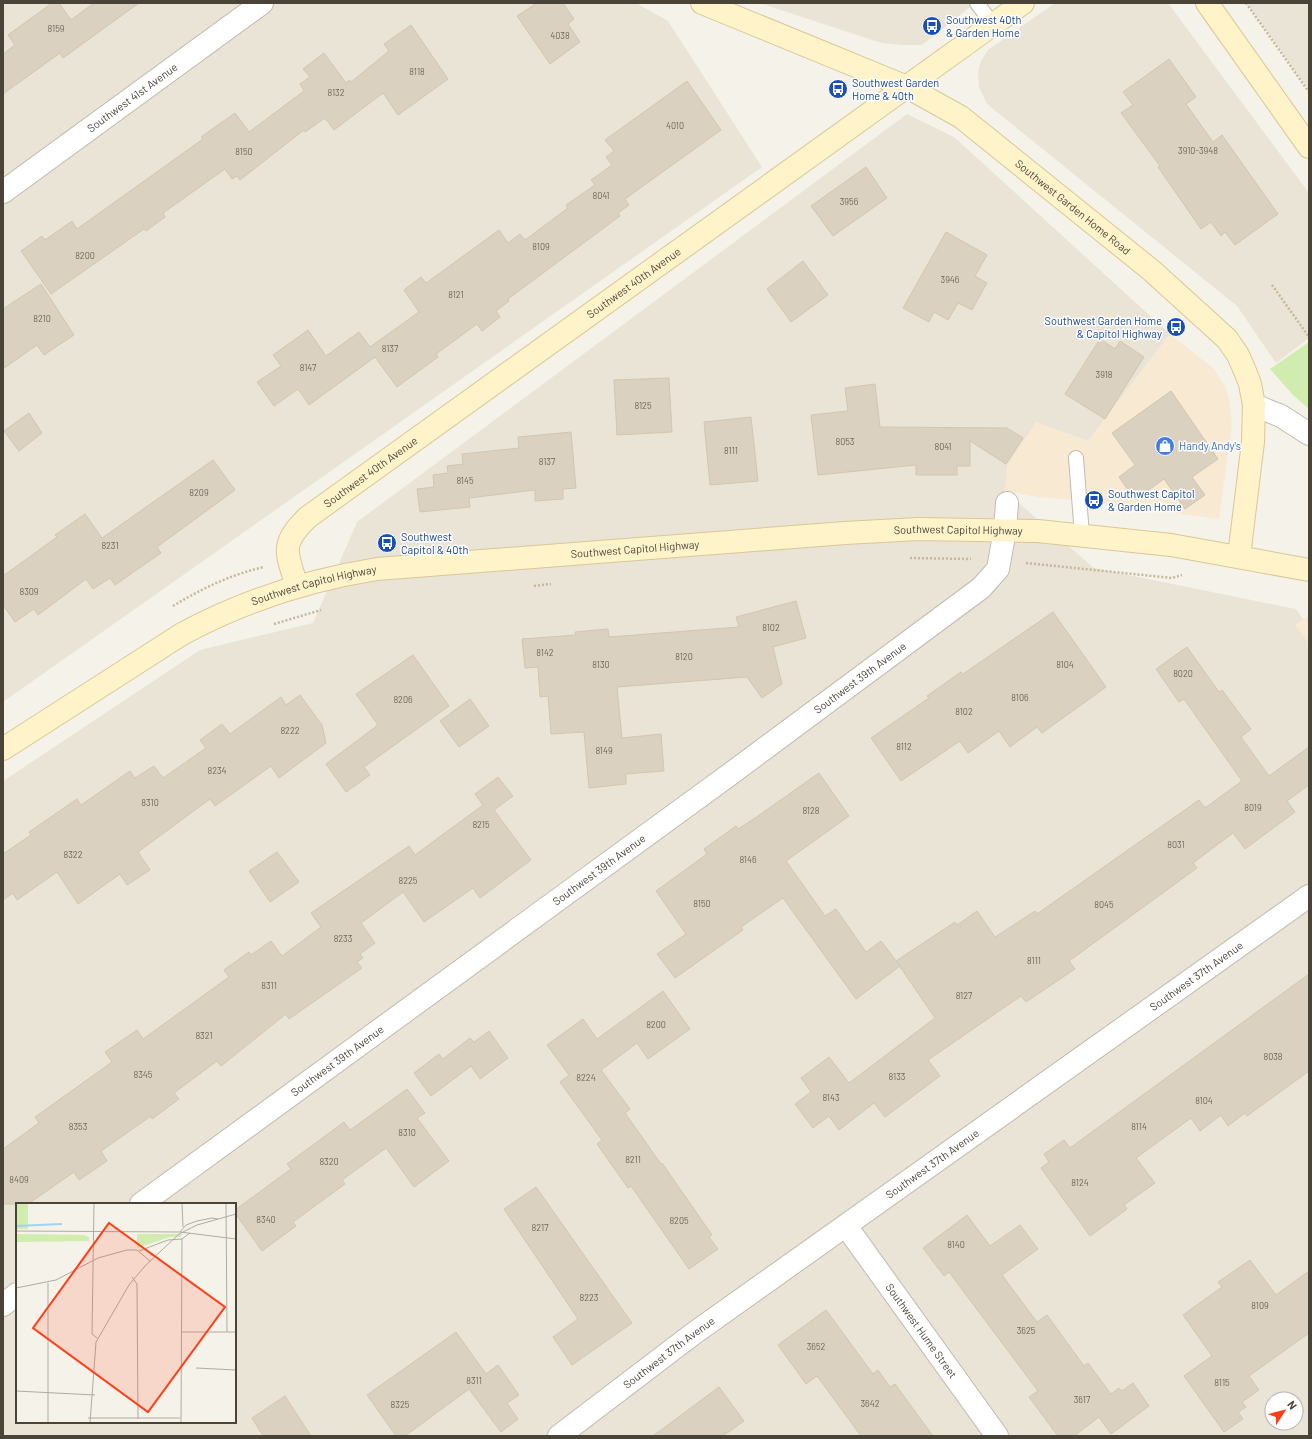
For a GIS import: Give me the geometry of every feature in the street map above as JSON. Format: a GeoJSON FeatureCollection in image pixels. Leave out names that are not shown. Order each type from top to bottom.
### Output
{"type":"FeatureCollection","features":[{"type":"Feature","properties":{"kind":"street","name":"Southwest 41st Avenue"},"geometry":{"type":"LineString","coordinates":[[3,192],[262,3]]}},
{"type":"Feature","properties":{"kind":"street","name":"Southwest Garden Home Road"},"geometry":{"type":"LineString","coordinates":[[702,3],[907,87],[960,117],[1139,261],[1227,339],[1238,355],[1250,384],[1254,405],[1253,442],[1239,556]]}},
{"type":"Feature","properties":{"kind":"street","name":"Southwest 40th Avenue"},"geometry":{"type":"LineString","coordinates":[[297,586],[287,555],[287,547],[293,533],[308,517],[1023,3]]}},
{"type":"Feature","properties":{"kind":"street"},"geometry":{"type":"LineString","coordinates":[[1207,3],[1309,147]]}},
{"type":"Feature","properties":{"kind":"street"},"geometry":{"type":"LineString","coordinates":[[1254,405],[1282,416],[1309,434]]}},
{"type":"Feature","properties":{"kind":"street","name":"Southwest 39th Avenue"},"geometry":{"type":"LineString","coordinates":[[142,1203],[729,775],[981,588],[998,568],[1005,530],[1007,503]]}},
{"type":"Feature","properties":{"kind":"street","name":"Southwest Capitol Highway"},"geometry":{"type":"LineString","coordinates":[[3,749],[182,634],[230,610],[297,586],[345,574],[376,569],[845,533],[918,530],[1038,531],[1170,545],[1301,568]]}},
{"type":"Feature","properties":{"kind":"street","name":"Southwest 37th Avenue"},"geometry":{"type":"LineString","coordinates":[[559,1436],[693,1334],[1309,896]]}},
{"type":"Feature","properties":{"kind":"street","name":"Southwest Hume Street"},"geometry":{"type":"LineString","coordinates":[[846,1226],[997,1436]]}},
{"type":"Feature","properties":{"kind":"street"},"geometry":{"type":"LineString","coordinates":[[3,1305],[16,1295]]}},
{"type":"Feature","properties":{"kind":"lane"},"geometry":{"type":"LineString","coordinates":[[977,3],[993,25]]}},
{"type":"Feature","properties":{"kind":"lane"},"geometry":{"type":"LineString","coordinates":[[1076,458],[1082,536]]}},
{"type":"Feature","properties":{"kind":"path"},"geometry":{"type":"LineString","coordinates":[[1246,3],[1309,92]]}},
{"type":"Feature","properties":{"kind":"path"},"geometry":{"type":"LineString","coordinates":[[1272,285],[1309,337]]}},
{"type":"Feature","properties":{"kind":"path"},"geometry":{"type":"LineString","coordinates":[[907,558],[978,559]]}},
{"type":"Feature","properties":{"kind":"path"},"geometry":{"type":"LineString","coordinates":[[1022,563],[1172,578]]}},
{"type":"Feature","properties":{"kind":"path"},"geometry":{"type":"LineString","coordinates":[[532,586],[548,585]]}},
{"type":"Feature","properties":{"kind":"path"},"geometry":{"type":"LineString","coordinates":[[280,623],[326,609]]}},
{"type":"Feature","properties":{"kind":"shaded area"},"geometry":{"type":"Polygon","coordinates":[[[3,3],[636,3],[668,21],[762,167],[3,702],[3,3]]]}},
{"type":"Feature","properties":{"kind":"shaded area"},"geometry":{"type":"Polygon","coordinates":[[[760,3],[975,3],[922,45],[902,45],[882,43],[760,3]]]}},
{"type":"Feature","properties":{"kind":"shaded area"},"geometry":{"type":"Polygon","coordinates":[[[1055,3],[1168,3],[1309,193],[1309,338],[1276,363],[1237,306],[987,104],[979,87],[978,72],[981,61],[988,50],[1055,3]]]}},
{"type":"Feature","properties":{"kind":"shaded area"},"geometry":{"type":"Polygon","coordinates":[[[1247,3],[1309,3],[1309,90],[1247,3]]]}},
{"type":"Feature","properties":{"kind":"shaded area"},"geometry":{"type":"Polygon","coordinates":[[[907,114],[954,137],[1170,334],[1088,441],[1008,464],[1005,491],[1094,568],[1296,609],[1309,628],[1309,1436],[3,1436],[3,781],[200,650],[313,623],[357,522],[907,114]]]}},
{"type":"Feature","properties":{"kind":"shaded area"},"geometry":{"type":"Polygon","coordinates":[[[1170,334],[1213,368],[1226,388],[1229,399],[1232,424],[1219,519],[1089,501],[1038,497],[1005,491],[1008,464],[1036,422],[1088,441],[1170,334]]]}},
{"type":"Feature","properties":{"kind":"shaded area"},"geometry":{"type":"Polygon","coordinates":[[[1309,615],[1309,644],[1295,625],[1309,615]]]}},
{"type":"Feature","properties":{"kind":"green space"},"geometry":{"type":"Polygon","coordinates":[[[1309,342],[1309,409],[1293,395],[1270,369],[1309,342]]]}},
{"type":"Feature","properties":{"kind":"building"},"geometry":{"type":"Polygon","coordinates":[[[52,3],[59,3],[71,20],[94,3],[139,3],[63,58],[60,53],[3,94],[3,54],[15,45],[8,35],[52,3]]]}},
{"type":"Feature","properties":{"kind":"building"},"geometry":{"type":"Polygon","coordinates":[[[537,3],[563,3],[574,19],[568,24],[580,42],[550,64],[517,16],[537,3]]]}},
{"type":"Feature","properties":{"kind":"building"},"geometry":{"type":"Polygon","coordinates":[[[411,25],[448,79],[398,115],[383,93],[334,130],[325,118],[305,132],[304,130],[240,180],[237,176],[232,179],[225,169],[163,213],[165,217],[146,231],[144,229],[51,294],[21,251],[42,236],[45,240],[72,221],[77,229],[203,139],[201,137],[235,113],[249,132],[304,91],[300,84],[310,77],[303,69],[324,53],[346,83],[349,80],[351,82],[389,51],[384,44],[411,25]]]}},
{"type":"Feature","properties":{"kind":"building"},"geometry":{"type":"Polygon","coordinates":[[[1169,59],[1196,97],[1186,104],[1213,142],[1222,135],[1278,214],[1235,245],[1225,232],[1221,236],[1211,222],[1201,229],[1158,167],[1160,166],[1121,113],[1133,105],[1123,92],[1169,59]]]}},
{"type":"Feature","properties":{"kind":"building"},"geometry":{"type":"Polygon","coordinates":[[[687,81],[721,130],[625,199],[629,205],[618,213],[620,216],[508,299],[509,301],[496,311],[500,317],[482,331],[477,324],[436,354],[438,357],[397,387],[375,357],[309,405],[298,389],[274,406],[257,382],[281,366],[273,355],[308,330],[326,356],[359,332],[370,347],[419,312],[404,290],[421,277],[426,283],[499,230],[508,243],[520,234],[525,240],[568,208],[566,205],[595,185],[591,180],[612,165],[606,157],[614,151],[605,140],[687,81]]]}},
{"type":"Feature","properties":{"kind":"building"},"geometry":{"type":"Polygon","coordinates":[[[866,167],[887,198],[833,236],[811,206],[866,167]]]}},
{"type":"Feature","properties":{"kind":"building"},"geometry":{"type":"Polygon","coordinates":[[[946,232],[987,255],[975,276],[987,283],[972,310],[958,303],[948,320],[934,312],[929,322],[903,308],[946,232]]]}},
{"type":"Feature","properties":{"kind":"building"},"geometry":{"type":"Polygon","coordinates":[[[803,261],[828,295],[791,322],[767,289],[803,261]]]}},
{"type":"Feature","properties":{"kind":"building"},"geometry":{"type":"Polygon","coordinates":[[[41,284],[74,335],[44,355],[37,345],[3,369],[3,309],[41,284]]]}},
{"type":"Feature","properties":{"kind":"building"},"geometry":{"type":"Polygon","coordinates":[[[1100,339],[1115,349],[1120,341],[1144,357],[1105,419],[1065,394],[1100,339]]]}},
{"type":"Feature","properties":{"kind":"building"},"geometry":{"type":"Polygon","coordinates":[[[669,378],[672,432],[617,435],[614,380],[669,378]]]}},
{"type":"Feature","properties":{"kind":"building"},"geometry":{"type":"Polygon","coordinates":[[[875,384],[880,427],[1007,428],[1023,438],[1006,464],[970,441],[970,466],[957,466],[957,475],[916,475],[916,465],[818,475],[811,415],[848,411],[845,388],[875,384]]]}},
{"type":"Feature","properties":{"kind":"building","name":"Handy Andy's"},"geometry":{"type":"Polygon","coordinates":[[[1171,391],[1218,459],[1192,477],[1205,495],[1185,509],[1164,479],[1135,500],[1119,477],[1135,465],[1112,433],[1171,391]]]}},
{"type":"Feature","properties":{"kind":"building"},"geometry":{"type":"Polygon","coordinates":[[[29,413],[42,433],[19,451],[4,431],[29,413]]]}},
{"type":"Feature","properties":{"kind":"building"},"geometry":{"type":"Polygon","coordinates":[[[751,417],[758,481],[710,485],[704,422],[751,417]]]}},
{"type":"Feature","properties":{"kind":"building"},"geometry":{"type":"Polygon","coordinates":[[[571,432],[576,488],[563,489],[563,499],[535,501],[535,490],[469,498],[470,507],[420,512],[417,489],[434,487],[433,475],[448,473],[447,466],[463,464],[462,454],[519,448],[518,437],[571,432]]]}},
{"type":"Feature","properties":{"kind":"building"},"geometry":{"type":"Polygon","coordinates":[[[213,460],[235,490],[157,547],[161,553],[115,585],[110,578],[93,589],[86,579],[38,615],[34,609],[15,622],[3,605],[3,576],[57,537],[55,535],[85,514],[102,538],[213,460]]]}},
{"type":"Feature","properties":{"kind":"building"},"geometry":{"type":"Polygon","coordinates":[[[796,601],[806,638],[773,647],[782,684],[762,698],[747,677],[617,687],[622,738],[661,734],[664,771],[626,774],[626,784],[589,788],[584,732],[551,734],[548,696],[540,697],[538,667],[525,668],[522,639],[576,635],[575,632],[608,629],[609,637],[739,627],[736,617],[796,601]]]}},
{"type":"Feature","properties":{"kind":"building"},"geometry":{"type":"Polygon","coordinates":[[[1053,612],[1106,687],[1042,733],[1037,727],[1010,747],[999,731],[968,753],[960,741],[901,781],[871,738],[929,698],[927,696],[961,672],[963,674],[1053,612]]]}},
{"type":"Feature","properties":{"kind":"building"},"geometry":{"type":"Polygon","coordinates":[[[1187,647],[1219,692],[1222,690],[1251,729],[1241,737],[1269,776],[1309,747],[1309,785],[1287,801],[1295,812],[1245,849],[1233,833],[1193,863],[1197,868],[1069,961],[1075,969],[1026,1002],[1021,996],[928,1060],[940,1076],[885,1117],[874,1103],[839,1130],[829,1116],[813,1128],[795,1104],[811,1092],[801,1078],[829,1057],[849,1083],[935,1018],[896,961],[955,922],[957,925],[977,911],[995,937],[1035,911],[1037,914],[1199,800],[1205,808],[1242,781],[1184,699],[1179,702],[1156,669],[1187,647]]]}},
{"type":"Feature","properties":{"kind":"building"},"geometry":{"type":"Polygon","coordinates":[[[413,655],[449,706],[364,767],[370,775],[346,792],[326,764],[378,725],[356,694],[413,655]]]}},
{"type":"Feature","properties":{"kind":"building"},"geometry":{"type":"Polygon","coordinates":[[[300,695],[322,725],[326,743],[279,778],[271,766],[215,806],[210,799],[138,852],[150,870],[127,885],[120,874],[78,904],[57,872],[17,900],[13,893],[3,900],[3,854],[31,835],[29,832],[77,799],[81,805],[130,771],[135,778],[154,766],[163,778],[206,748],[200,740],[222,724],[230,734],[281,697],[286,705],[300,695]]]}},
{"type":"Feature","properties":{"kind":"building"},"geometry":{"type":"Polygon","coordinates":[[[470,699],[489,726],[459,747],[440,721],[470,699]]]}},
{"type":"Feature","properties":{"kind":"building"},"geometry":{"type":"Polygon","coordinates":[[[819,773],[849,816],[786,861],[825,916],[836,909],[866,952],[881,941],[900,966],[856,999],[783,898],[741,927],[743,930],[675,978],[657,954],[686,934],[656,891],[707,854],[704,849],[736,826],[738,829],[755,818],[819,773]]]}},
{"type":"Feature","properties":{"kind":"building"},"geometry":{"type":"Polygon","coordinates":[[[498,777],[513,796],[494,810],[531,860],[480,898],[473,888],[424,922],[403,892],[361,923],[375,943],[360,954],[363,958],[357,962],[362,968],[289,1019],[286,1014],[221,1066],[217,1061],[174,1093],[179,1099],[152,1119],[151,1116],[101,1151],[107,1161],[79,1180],[74,1172],[29,1203],[3,1204],[3,1149],[39,1123],[35,1117],[112,1062],[105,1052],[137,1030],[143,1039],[229,977],[224,970],[249,952],[251,955],[271,941],[282,956],[321,927],[311,913],[409,846],[415,855],[483,805],[475,794],[498,777]]]}},
{"type":"Feature","properties":{"kind":"building"},"geometry":{"type":"Polygon","coordinates":[[[277,852],[299,882],[270,902],[249,871],[277,852]]]}},
{"type":"Feature","properties":{"kind":"building"},"geometry":{"type":"Polygon","coordinates":[[[1309,974],[1309,1071],[1247,1116],[1245,1113],[1228,1126],[1221,1115],[1200,1131],[1191,1118],[1136,1158],[1155,1183],[1124,1205],[1127,1209],[1090,1236],[1041,1168],[1049,1162],[1044,1154],[1064,1140],[1070,1148],[1309,974]]]}},
{"type":"Feature","properties":{"kind":"building"},"geometry":{"type":"Polygon","coordinates":[[[663,991],[690,1029],[648,1059],[637,1043],[601,1070],[630,1109],[625,1113],[712,1235],[709,1237],[718,1249],[689,1269],[631,1186],[628,1188],[597,1144],[602,1140],[560,1082],[569,1075],[547,1045],[583,1019],[597,1039],[663,991]]]}},
{"type":"Feature","properties":{"kind":"building"},"geometry":{"type":"Polygon","coordinates":[[[489,1031],[508,1058],[480,1079],[471,1066],[431,1096],[414,1073],[439,1054],[443,1059],[470,1038],[474,1042],[489,1031]]]}},
{"type":"Feature","properties":{"kind":"building"},"geometry":{"type":"Polygon","coordinates":[[[407,1089],[425,1113],[417,1118],[449,1161],[414,1187],[386,1148],[342,1180],[345,1184],[293,1222],[296,1226],[262,1251],[236,1214],[236,1209],[291,1169],[287,1164],[344,1122],[350,1130],[407,1089]]]}},
{"type":"Feature","properties":{"kind":"building"},"geometry":{"type":"Polygon","coordinates":[[[536,1187],[632,1323],[572,1365],[553,1337],[578,1319],[504,1209],[536,1187]]]}},
{"type":"Feature","properties":{"kind":"building"},"geometry":{"type":"Polygon","coordinates":[[[967,1215],[990,1246],[1020,1225],[1038,1249],[1002,1275],[1037,1322],[1047,1315],[1084,1366],[1088,1363],[1111,1394],[1119,1388],[1122,1391],[1133,1383],[1149,1406],[1111,1434],[1099,1417],[1074,1436],[1058,1436],[1029,1397],[1038,1391],[949,1272],[944,1276],[923,1248],[967,1215]]]}},
{"type":"Feature","properties":{"kind":"building"},"geometry":{"type":"Polygon","coordinates":[[[1250,1260],[1276,1295],[1309,1271],[1309,1333],[1249,1376],[1259,1390],[1242,1402],[1246,1407],[1238,1412],[1243,1419],[1224,1432],[1184,1376],[1212,1356],[1183,1315],[1222,1287],[1218,1282],[1250,1260]]]}},
{"type":"Feature","properties":{"kind":"building"},"geometry":{"type":"Polygon","coordinates":[[[826,1310],[873,1374],[878,1370],[890,1387],[895,1384],[933,1436],[861,1436],[817,1376],[806,1384],[778,1345],[826,1310]]]}},
{"type":"Feature","properties":{"kind":"building"},"geometry":{"type":"Polygon","coordinates":[[[456,1332],[486,1374],[498,1365],[519,1395],[507,1403],[518,1419],[501,1432],[469,1389],[405,1436],[396,1436],[367,1395],[456,1332]]]}},
{"type":"Feature","properties":{"kind":"building"},"geometry":{"type":"Polygon","coordinates":[[[719,1387],[744,1421],[723,1436],[653,1436],[719,1387]]]}},
{"type":"Feature","properties":{"kind":"building"},"geometry":{"type":"Polygon","coordinates":[[[285,1396],[311,1436],[263,1436],[252,1418],[285,1396]]]}},
{"type":"Feature","properties":{"kind":"place","name":"Southwest 40th & Garden Home"},"geometry":{"type":"Point","coordinates":[932,26]}},
{"type":"Feature","properties":{"kind":"place","name":"Southwest Garden Home & 40th"},"geometry":{"type":"Point","coordinates":[838,89]}},
{"type":"Feature","properties":{"kind":"place","name":"Southwest Garden Home & Capitol Highway"},"geometry":{"type":"Point","coordinates":[1176,327]}},
{"type":"Feature","properties":{"kind":"place","name":"Handy Andy's"},"geometry":{"type":"Point","coordinates":[1165,446]}},
{"type":"Feature","properties":{"kind":"place","name":"Southwest Capitol & Garden Home"},"geometry":{"type":"Point","coordinates":[1094,500]}},
{"type":"Feature","properties":{"kind":"place","name":"Southwest Capitol & 40th"},"geometry":{"type":"Point","coordinates":[387,543]}}]}
